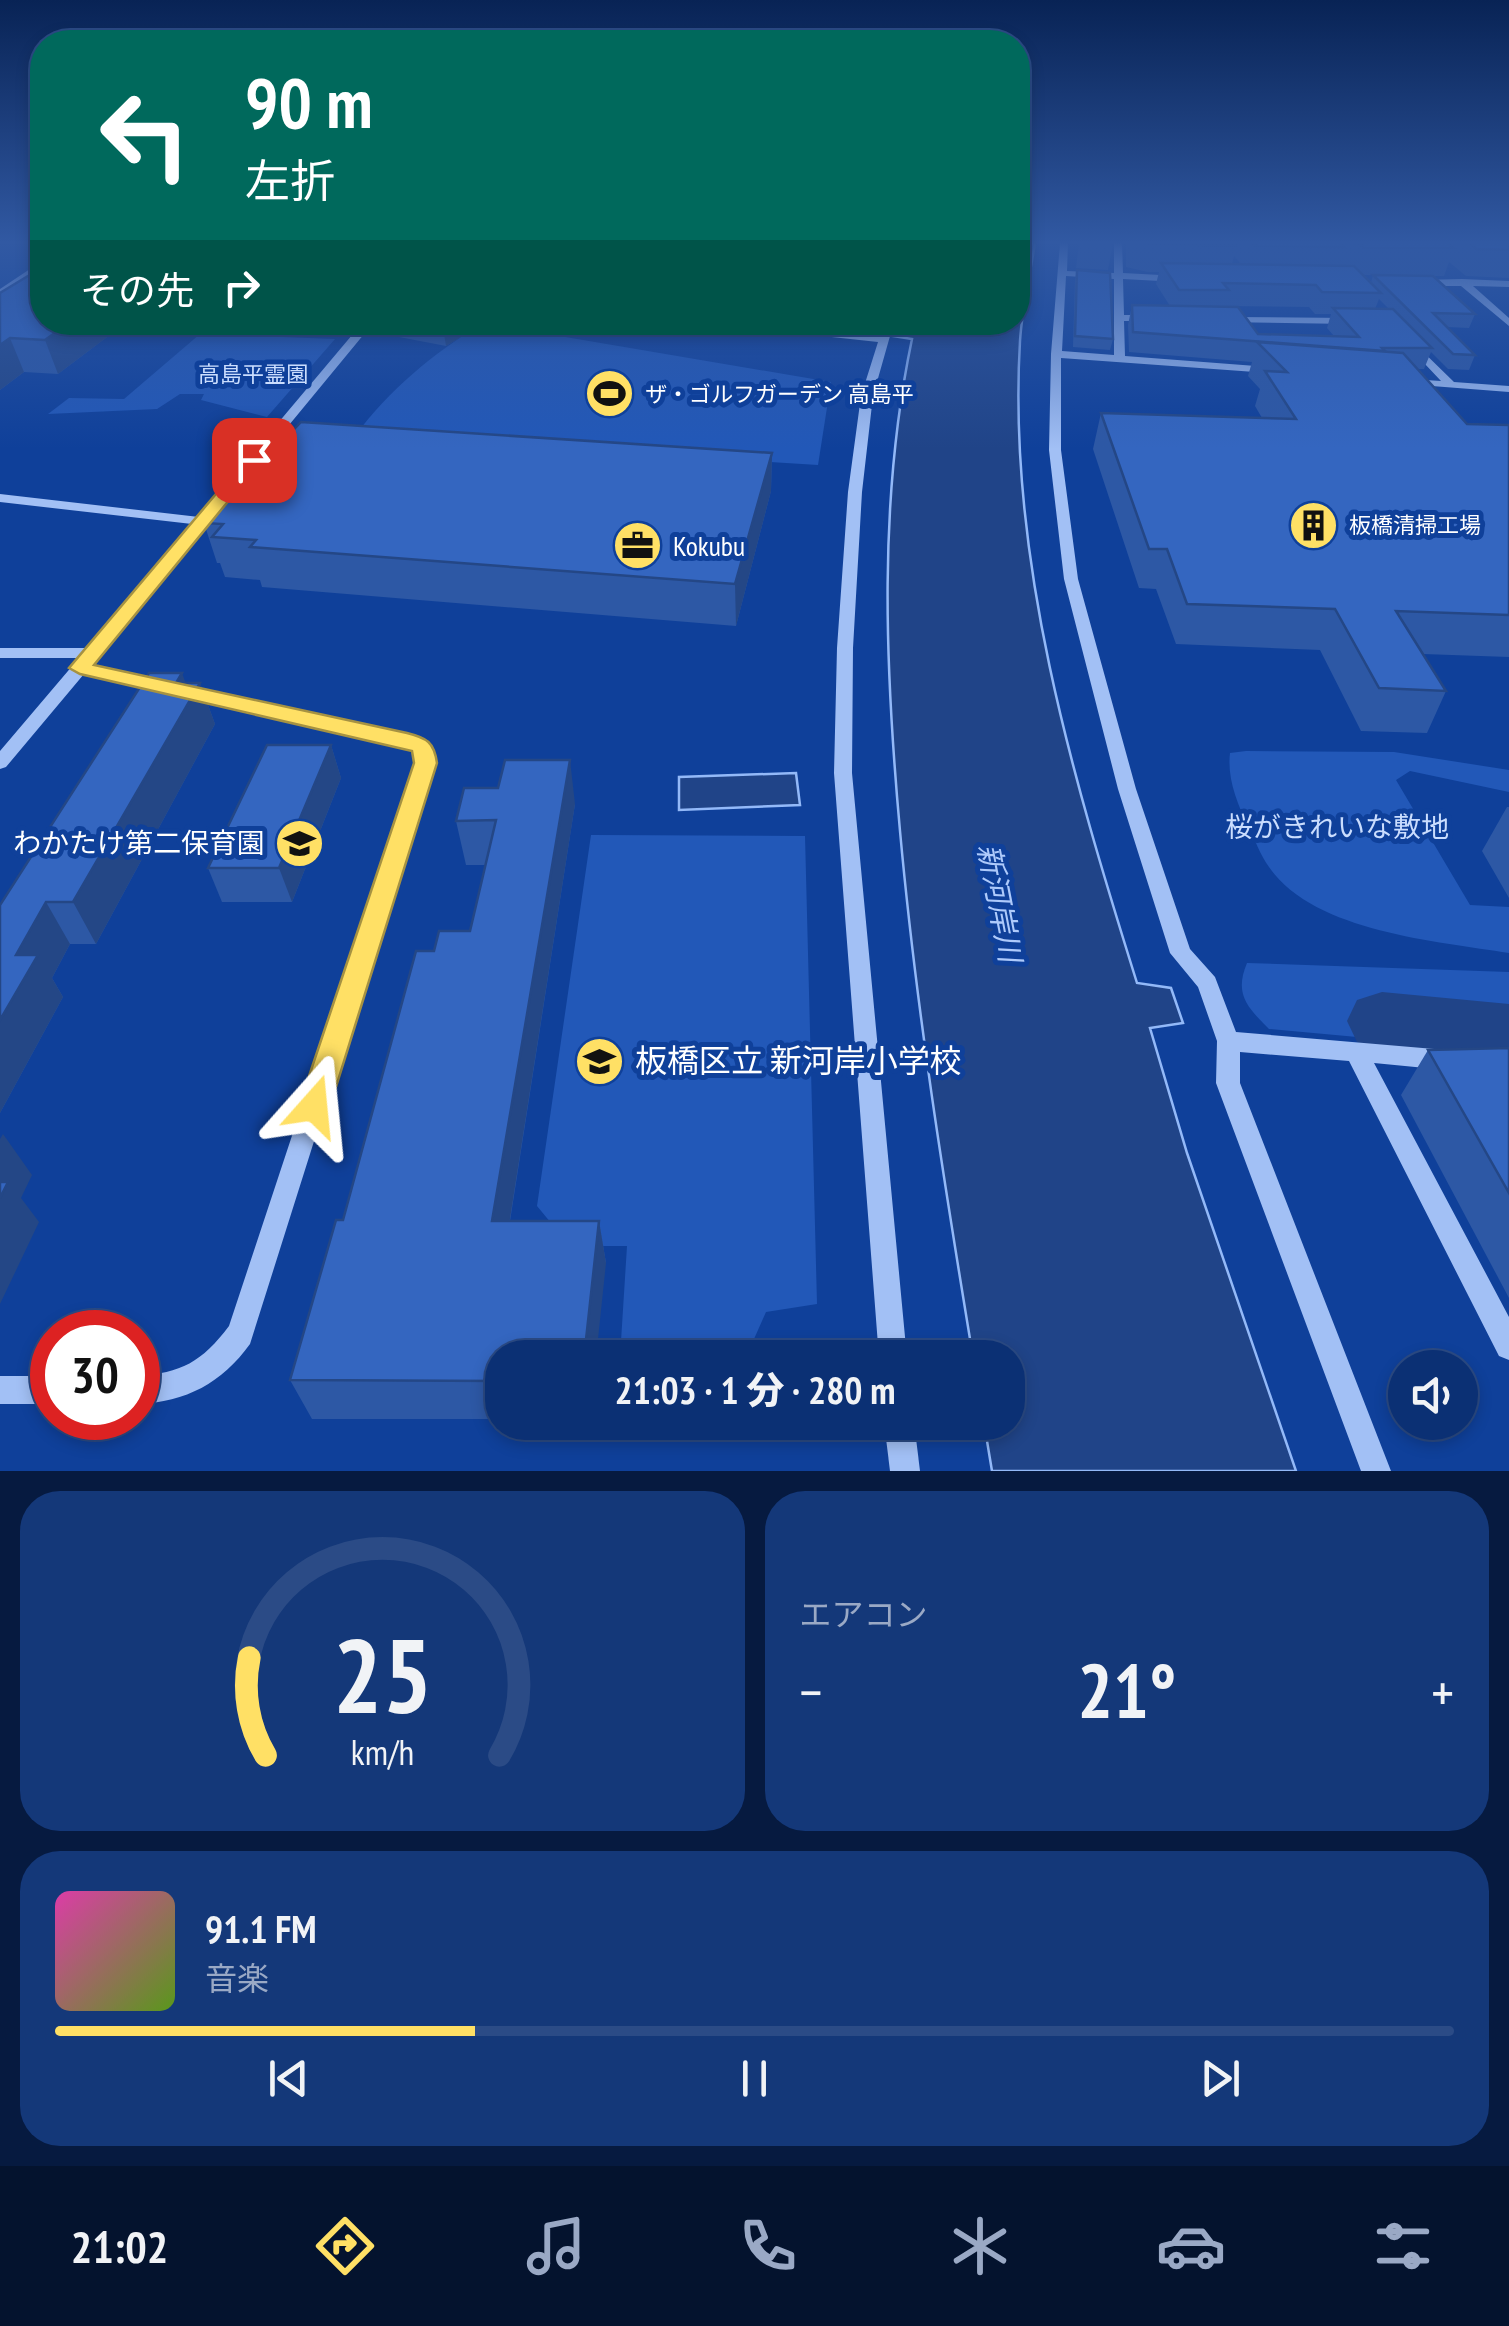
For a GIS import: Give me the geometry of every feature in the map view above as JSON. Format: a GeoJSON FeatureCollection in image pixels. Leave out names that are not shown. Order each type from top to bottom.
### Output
{"type":"FeatureCollection","features":[{"type":"Feature","properties":{"kind":"street"},"geometry":{"type":"LineString","coordinates":[[1058,312],[1055,450],[1071,579],[1127,789],[1181,953],[1207,984],[1228,1041],[1228,1083],[1376,1471]]}},
{"type":"Feature","properties":{"kind":"street"},"geometry":{"type":"LineString","coordinates":[[1120,312],[1120,359]]}},
{"type":"Feature","properties":{"kind":"street"},"geometry":{"type":"LineString","coordinates":[[1120,318],[1158,318]]}},
{"type":"Feature","properties":{"kind":"street"},"geometry":{"type":"LineString","coordinates":[[1216,320],[1372,322]]}},
{"type":"Feature","properties":{"kind":"street"},"geometry":{"type":"LineString","coordinates":[[1403,334],[1450,385]]}},
{"type":"Feature","properties":{"kind":"street"},"geometry":{"type":"LineString","coordinates":[[0,763],[358,335]]}},
{"type":"Feature","properties":{"kind":"street"},"geometry":{"type":"LineString","coordinates":[[885,335],[867,396],[855,492],[845,648],[844,772],[891,1340]]}},
{"type":"Feature","properties":{"kind":"street"},"geometry":{"type":"LineString","coordinates":[[1056,354],[1277,371]]}},
{"type":"Feature","properties":{"kind":"street"},"geometry":{"type":"LineString","coordinates":[[1393,380],[1509,389]]}},
{"type":"Feature","properties":{"kind":"street"},"geometry":{"type":"LineString","coordinates":[[0,498],[202,521]]}},
{"type":"Feature","properties":{"kind":"street"},"geometry":{"type":"LineString","coordinates":[[0,653],[86,660],[142,691],[417,742],[426,755],[240,1334],[224,1358],[203,1374],[179,1386],[160,1388]]}},
{"type":"Feature","properties":{"kind":"street"},"geometry":{"type":"LineString","coordinates":[[1228,1041],[1471,1062]]}},
{"type":"Feature","properties":{"kind":"street"},"geometry":{"type":"LineString","coordinates":[[1356,1052],[1509,1346]]}},
{"type":"Feature","properties":{"kind":"street"},"geometry":{"type":"LineString","coordinates":[[0,1390],[30,1390]]}},
{"type":"Feature","properties":{"kind":"street"},"geometry":{"type":"LineString","coordinates":[[901,1440],[905,1471]]}},
{"type":"Feature","properties":{"kind":"green space","name":"高島平霊園"},"geometry":{"type":"Polygon","coordinates":[[[199,335],[335,339],[267,417],[201,400],[204,394],[180,394],[157,409],[48,414],[69,398],[124,399],[199,335]]]}},
{"type":"Feature","properties":{"kind":"green space","name":"ザ・ゴルフガーデン 高島平"},"geometry":{"type":"Polygon","coordinates":[[[464,335],[554,335],[831,382],[818,465],[354,437],[382,403],[464,335]]]}},
{"type":"Feature","properties":{"kind":"green space","name":"桜がきれいな敷地"},"geometry":{"type":"Polygon","coordinates":[[[1394,752],[1509,770],[1509,792],[1410,771],[1396,780],[1470,905],[1509,907],[1509,953],[1379,930],[1315,906],[1289,889],[1263,857],[1234,790],[1230,753],[1394,752]]]}},
{"type":"Feature","properties":{"kind":"green space"},"geometry":{"type":"Polygon","coordinates":[[[591,835],[805,836],[817,1304],[766,1312],[754,1340],[621,1340],[627,1246],[570,1246],[537,1206],[591,835]]]}},
{"type":"Feature","properties":{"kind":"green space"},"geometry":{"type":"Polygon","coordinates":[[[1247,963],[1509,972],[1509,1051],[1269,1029],[1254,1014],[1242,992],[1247,963]]]}},
{"type":"Feature","properties":{"kind":"water","name":"新河岸川"},"geometry":{"type":"Polygon","coordinates":[[[1021,335],[1019,422],[1024,504],[1034,585],[1068,747],[1137,983],[1171,988],[1183,1023],[1150,1028],[1187,1153],[1296,1471],[992,1471],[987,1440],[1025,1440],[1025,1340],[970,1340],[914,963],[891,707],[889,522],[901,400],[912,339],[893,336],[1021,335]]]}},
{"type":"Feature","properties":{"kind":"water"},"geometry":{"type":"Polygon","coordinates":[[[796,773],[800,805],[679,810],[679,777],[796,773]]]}},
{"type":"Feature","properties":{"kind":"building"},"geometry":{"type":"Polygon","coordinates":[[[0,312],[30,312],[30,335],[52,335],[45,340],[10,338],[0,345],[0,312]]]}},
{"type":"Feature","properties":{"kind":"building"},"geometry":{"type":"Polygon","coordinates":[[[1076,312],[1112,312],[1113,339],[1075,336],[1076,312]]]}},
{"type":"Feature","properties":{"kind":"building"},"geometry":{"type":"Polygon","coordinates":[[[1132,312],[1241,312],[1258,334],[1359,337],[1336,312],[1396,312],[1432,348],[1382,348],[1385,351],[1133,332],[1132,312]]]}},
{"type":"Feature","properties":{"kind":"building"},"geometry":{"type":"Polygon","coordinates":[[[1410,312],[1475,314],[1433,313],[1475,355],[1453,354],[1410,312]]]}},
{"type":"Feature","properties":{"kind":"building","name":"板橋清掃工場"},"geometry":{"type":"Polygon","coordinates":[[[1257,342],[1403,353],[1467,424],[1509,425],[1509,615],[1396,611],[1446,691],[1379,688],[1335,609],[1187,604],[1167,549],[1149,549],[1101,413],[1296,419],[1265,371],[1287,372],[1257,342]]]}},
{"type":"Feature","properties":{"kind":"building"},"geometry":{"type":"Polygon","coordinates":[[[301,422],[772,453],[735,584],[250,547],[256,540],[212,537],[223,524],[204,523],[301,422]]]}},
{"type":"Feature","properties":{"kind":"building"},"geometry":{"type":"Polygon","coordinates":[[[149,673],[182,673],[176,683],[200,683],[73,902],[46,902],[16,955],[38,955],[0,1020],[0,905],[149,673]]]}},
{"type":"Feature","properties":{"kind":"building"},"geometry":{"type":"Polygon","coordinates":[[[267,745],[331,745],[279,868],[208,868],[267,745]]]}},
{"type":"Feature","properties":{"kind":"building"},"geometry":{"type":"Polygon","coordinates":[[[505,760],[570,760],[492,1221],[599,1221],[586,1340],[485,1340],[485,1381],[290,1380],[336,1220],[343,1220],[416,951],[434,951],[439,931],[470,931],[496,820],[456,821],[464,788],[498,788],[505,760]]]}},
{"type":"Feature","properties":{"kind":"building"},"geometry":{"type":"Polygon","coordinates":[[[1509,1048],[1509,1193],[1428,1050],[1509,1048]]]}},
{"type":"Feature","properties":{"kind":"building"},"geometry":{"type":"Polygon","coordinates":[[[0,1182],[8,1182],[0,1198],[0,1182]]]}},
{"type":"Feature","properties":{"kind":"waterway"},"geometry":{"type":"LineString","coordinates":[[1382,1021],[1509,1034]]}},
{"type":"Feature","properties":{"kind":"place","name":"ザ・ゴルフガーデン 高島平"},"geometry":{"type":"Point","coordinates":[610,394]}},
{"type":"Feature","properties":{"kind":"place","name":"板橋清掃工場"},"geometry":{"type":"Point","coordinates":[1314,525]}},
{"type":"Feature","properties":{"kind":"place","name":"Kokubu"},"geometry":{"type":"Point","coordinates":[638,546]}},
{"type":"Feature","properties":{"kind":"place","name":"わかたけ第二保育園"},"geometry":{"type":"Point","coordinates":[300,843]}},
{"type":"Feature","properties":{"kind":"place","name":"板橋区立 新河岸小学校"},"geometry":{"type":"Point","coordinates":[600,1061]}},
{"type":"Feature","properties":{"kind":"route"},"geometry":{"type":"LineString","coordinates":[[254,460],[80,668],[417,742],[424,747],[425,763],[314,1106]]}}]}
